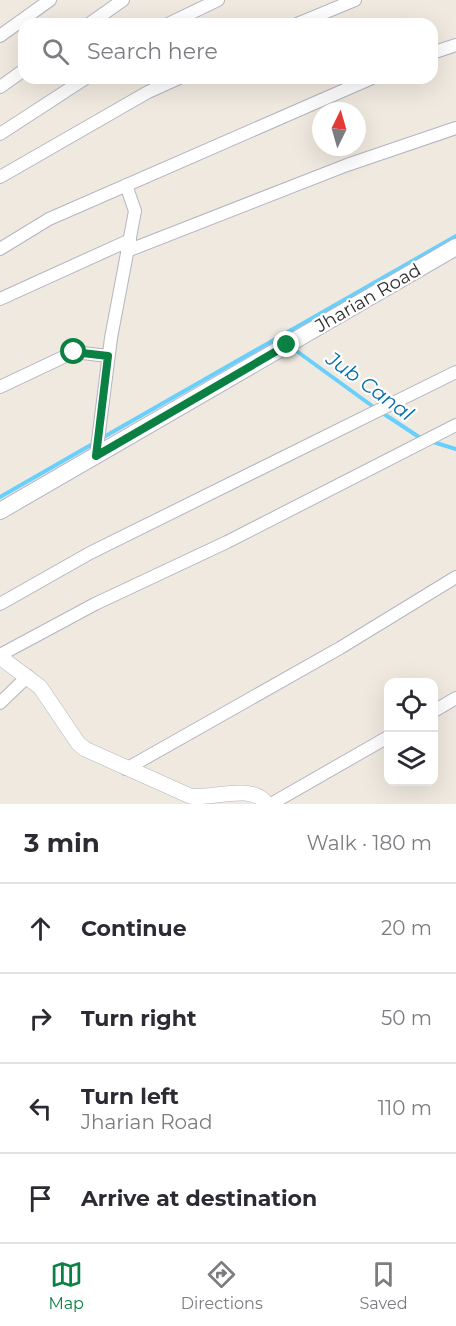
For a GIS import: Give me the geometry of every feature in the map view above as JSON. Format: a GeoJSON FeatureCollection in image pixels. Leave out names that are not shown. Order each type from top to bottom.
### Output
{"type":"FeatureCollection","features":[{"type":"Feature","properties":{"kind":"main road","name":"Jharian Road"},"geometry":{"type":"LineString","coordinates":[[0,511],[456,247]]}},
{"type":"Feature","properties":{"kind":"street"},"geometry":{"type":"LineString","coordinates":[[25,18],[50,0]]}},
{"type":"Feature","properties":{"kind":"street"},"geometry":{"type":"LineString","coordinates":[[98,18],[123,0]]}},
{"type":"Feature","properties":{"kind":"street"},"geometry":{"type":"LineString","coordinates":[[180,18],[218,0]]}},
{"type":"Feature","properties":{"kind":"street"},"geometry":{"type":"LineString","coordinates":[[312,18],[355,0]]}},
{"type":"Feature","properties":{"kind":"street"},"geometry":{"type":"LineString","coordinates":[[0,36],[18,23]]}},
{"type":"Feature","properties":{"kind":"street"},"geometry":{"type":"LineString","coordinates":[[438,51],[456,45]]}},
{"type":"Feature","properties":{"kind":"street"},"geometry":{"type":"LineString","coordinates":[[0,87],[18,74]]}},
{"type":"Feature","properties":{"kind":"street"},"geometry":{"type":"LineString","coordinates":[[0,134],[77,84]]}},
{"type":"Feature","properties":{"kind":"street"},"geometry":{"type":"LineString","coordinates":[[0,177],[148,92],[166,84]]}},
{"type":"Feature","properties":{"kind":"street"},"geometry":{"type":"LineString","coordinates":[[0,249],[49,219],[358,84]]}},
{"type":"Feature","properties":{"kind":"street"},"geometry":{"type":"LineString","coordinates":[[0,299],[129,245],[220,217],[347,165],[456,128]]}},
{"type":"Feature","properties":{"kind":"street"},"geometry":{"type":"LineString","coordinates":[[96,456],[108,356],[135,211],[126,185]]}},
{"type":"Feature","properties":{"kind":"street"},"geometry":{"type":"LineString","coordinates":[[0,387],[74,352],[108,356]]}},
{"type":"Feature","properties":{"kind":"street"},"geometry":{"type":"LineString","coordinates":[[0,604],[90,552],[456,372]]}},
{"type":"Feature","properties":{"kind":"street"},"geometry":{"type":"LineString","coordinates":[[384,739],[269,804],[262,798],[247,793],[202,798],[126,769],[94,754],[78,743],[47,695],[28,676],[0,656],[95,604],[227,542],[456,425]]}},
{"type":"Feature","properties":{"kind":"street"},"geometry":{"type":"LineString","coordinates":[[126,769],[340,648],[456,577]]}},
{"type":"Feature","properties":{"kind":"street"},"geometry":{"type":"LineString","coordinates":[[0,703],[28,676]]}},
{"type":"Feature","properties":{"kind":"street"},"geometry":{"type":"LineString","coordinates":[[438,709],[456,698]]}},
{"type":"Feature","properties":{"kind":"waterway","name":"Jub Canal"},"geometry":{"type":"LineString","coordinates":[[102,438],[456,236]]}},
{"type":"Feature","properties":{"kind":"waterway","name":"Jub Canal"},"geometry":{"type":"LineString","coordinates":[[291,347],[375,408]]}},
{"type":"Feature","properties":{"kind":"waterway","name":"Jub Canal"},"geometry":{"type":"LineString","coordinates":[[381,412],[422,439]]}},
{"type":"Feature","properties":{"kind":"waterway"},"geometry":{"type":"LineString","coordinates":[[0,497],[96,442]]}},
{"type":"Feature","properties":{"kind":"waterway"},"geometry":{"type":"LineString","coordinates":[[433,442],[456,449]]}},
{"type":"Feature","properties":{"kind":"route"},"geometry":{"type":"LineString","coordinates":[[74,352],[108,356],[96,456],[287,345]]}}]}
